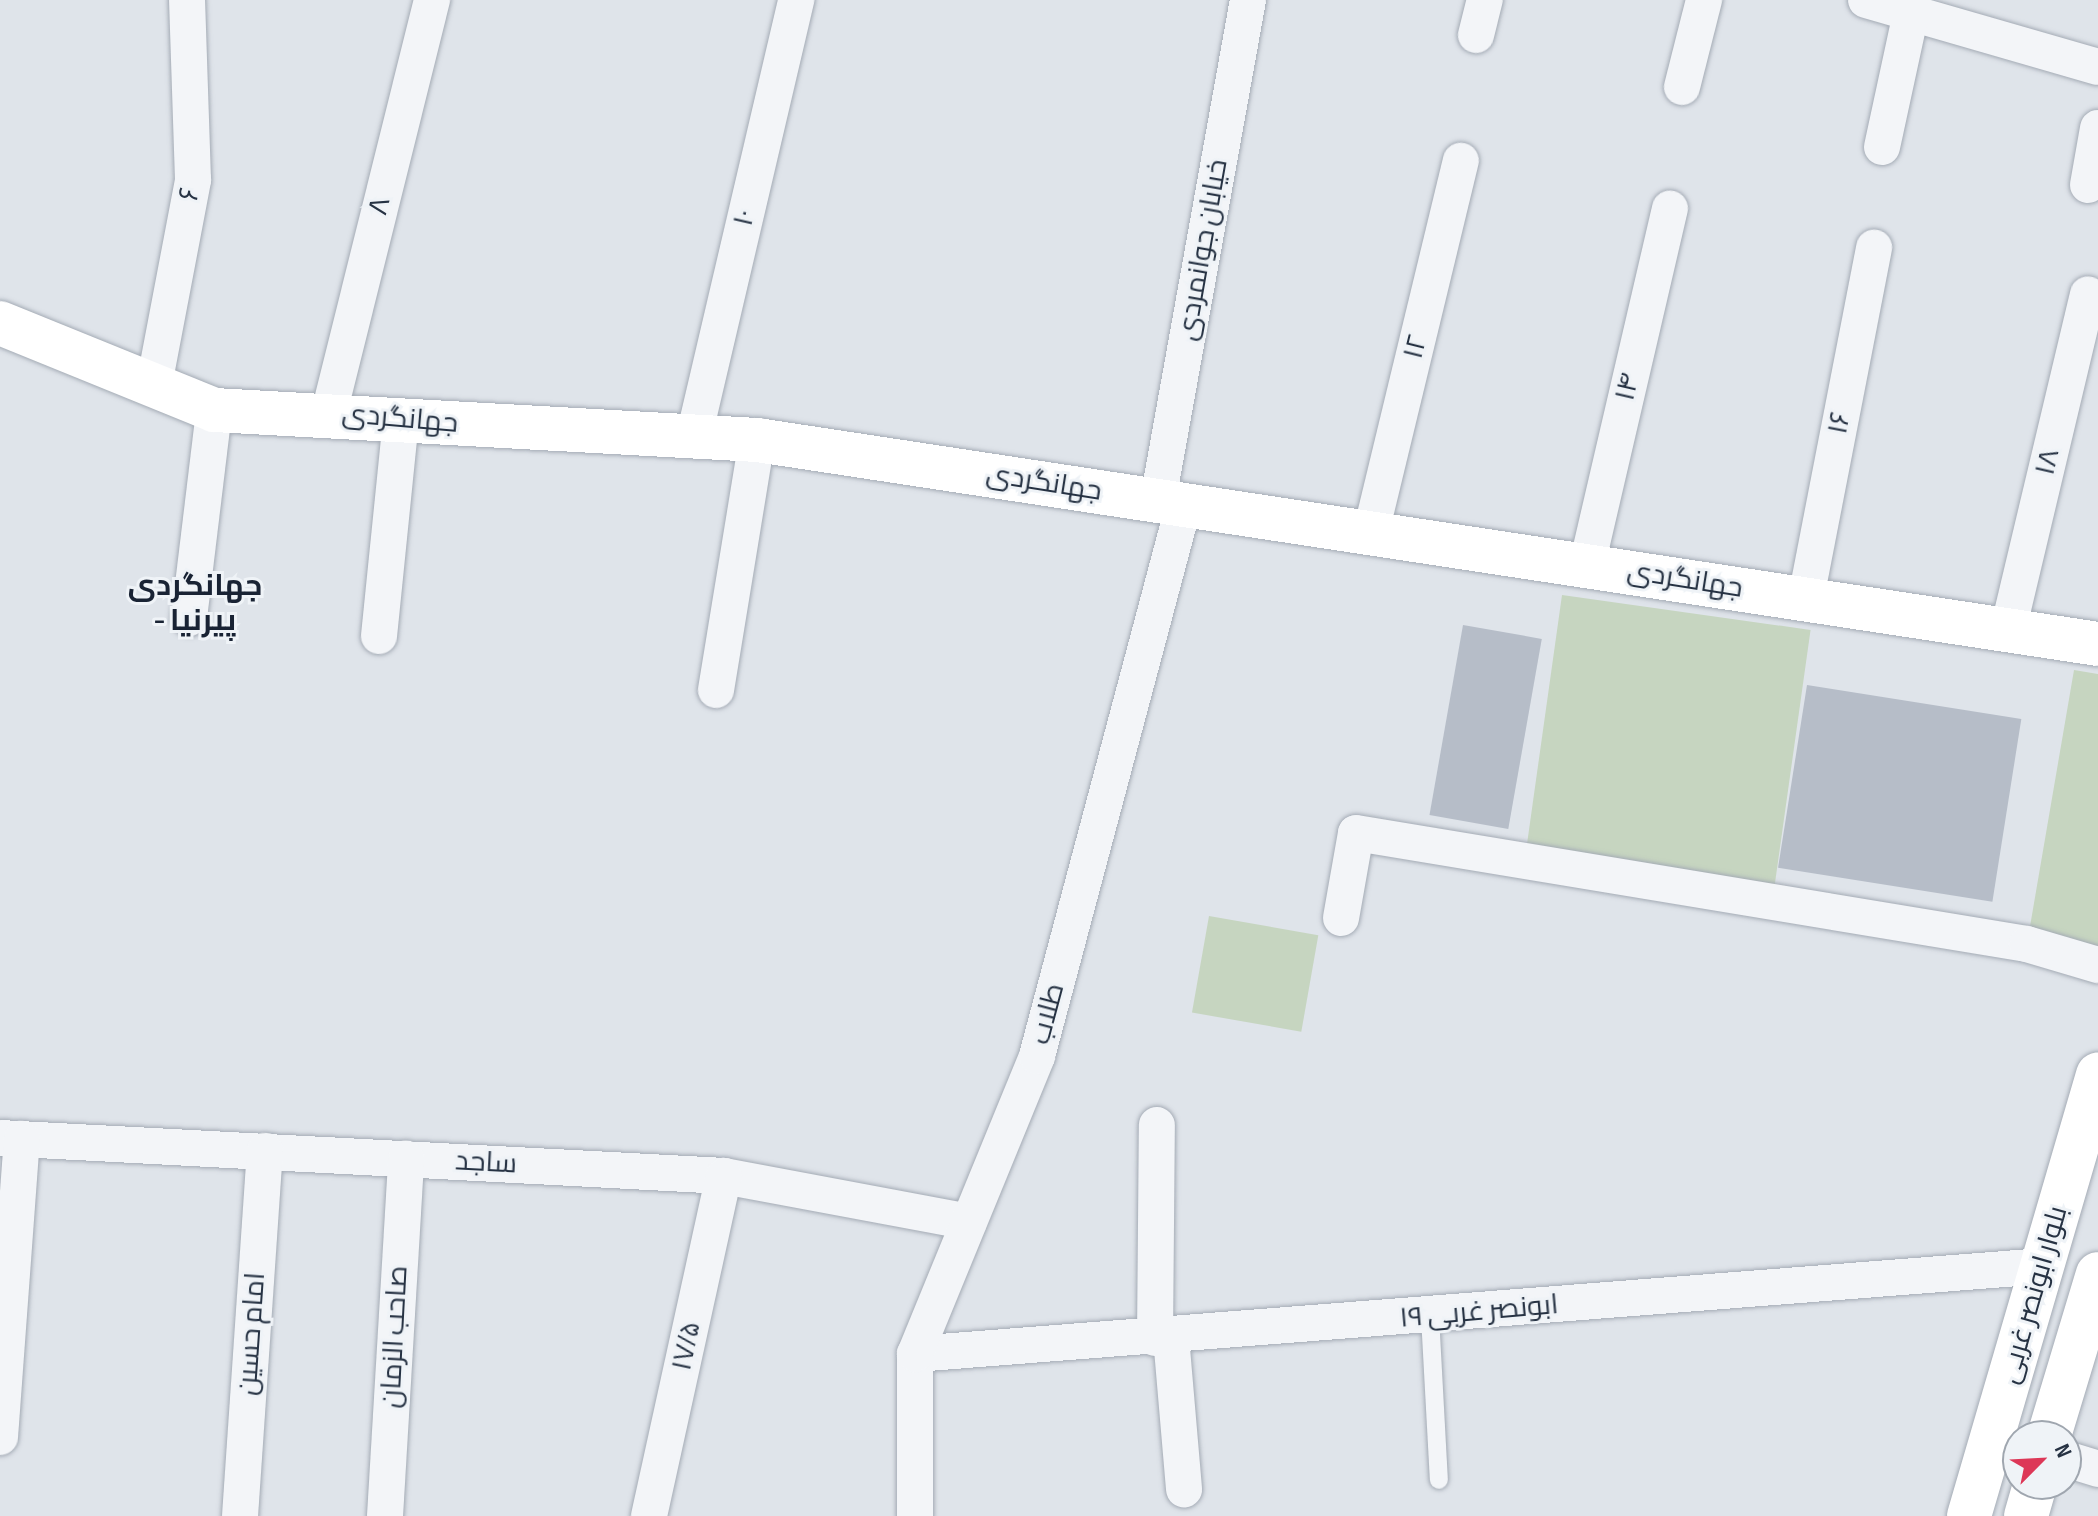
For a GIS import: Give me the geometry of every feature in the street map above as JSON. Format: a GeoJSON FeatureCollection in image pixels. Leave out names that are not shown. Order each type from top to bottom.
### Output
{"type":"FeatureCollection","features":[{"type":"Feature","properties":{"kind":"street","name":"۶"},"geometry":{"type":"LineString","coordinates":[[154,385],[193,180],[187,0]]}},
{"type":"Feature","properties":{"kind":"street","name":"۸"},"geometry":{"type":"LineString","coordinates":[[329,413],[432,0]]}},
{"type":"Feature","properties":{"kind":"street","name":"۱۰"},"geometry":{"type":"LineString","coordinates":[[694,436],[796,0]]}},
{"type":"Feature","properties":{"kind":"street","name":"خیابان جوانمردی"},"geometry":{"type":"LineString","coordinates":[[1171,502],[1248,0]]}},
{"type":"Feature","properties":{"kind":"street"},"geometry":{"type":"LineString","coordinates":[[1476,35],[1485,0]]}},
{"type":"Feature","properties":{"kind":"street"},"geometry":{"type":"LineString","coordinates":[[1682,87],[1704,0]]}},
{"type":"Feature","properties":{"kind":"street"},"geometry":{"type":"LineString","coordinates":[[1866,0],[1922,10],[2098,67]]}},
{"type":"Feature","properties":{"kind":"street"},"geometry":{"type":"LineString","coordinates":[[1882,147],[1922,10]]}},
{"type":"Feature","properties":{"kind":"street"},"geometry":{"type":"LineString","coordinates":[[2088,185],[2098,128]]}},
{"type":"Feature","properties":{"kind":"street","name":"۱۲"},"geometry":{"type":"LineString","coordinates":[[1371,532],[1461,161]]}},
{"type":"Feature","properties":{"kind":"street","name":"۱۴"},"geometry":{"type":"LineString","coordinates":[[1587,565],[1670,209]]}},
{"type":"Feature","properties":{"kind":"street","name":"۱۶"},"geometry":{"type":"LineString","coordinates":[[1806,598],[1874,248]]}},
{"type":"Feature","properties":{"kind":"street","name":"۱۸"},"geometry":{"type":"LineString","coordinates":[[2008,630],[2088,294]]}},
{"type":"Feature","properties":{"kind":"street","name":"جهانگردی"},"geometry":{"type":"LineString","coordinates":[[0,323],[214,410],[329,413],[401,421],[757,440],[2098,644]]}},
{"type":"Feature","properties":{"kind":"street"},"geometry":{"type":"LineString","coordinates":[[189,618],[214,410]]}},
{"type":"Feature","properties":{"kind":"street"},"geometry":{"type":"LineString","coordinates":[[379,636],[401,421]]}},
{"type":"Feature","properties":{"kind":"street"},"geometry":{"type":"LineString","coordinates":[[716,690],[757,440]]}},
{"type":"Feature","properties":{"kind":"street","name":"طلاب"},"geometry":{"type":"LineString","coordinates":[[915,1516],[915,1354],[1037,1056],[1171,502]]}},
{"type":"Feature","properties":{"kind":"street"},"geometry":{"type":"LineString","coordinates":[[1341,918],[1356,833],[2027,944],[2098,965]]}},
{"type":"Feature","properties":{"kind":"street","name":"بلوار ابونصر غربی"},"geometry":{"type":"LineString","coordinates":[[1969,1516],[2098,1074]]}},
{"type":"Feature","properties":{"kind":"street"},"geometry":{"type":"LineString","coordinates":[[1157,1125],[1163,1338],[1184,1489]]}},
{"type":"Feature","properties":{"kind":"street"},"geometry":{"type":"LineString","coordinates":[[0,1437],[11,1138]]}},
{"type":"Feature","properties":{"kind":"street","name":"ساجد"},"geometry":{"type":"LineString","coordinates":[[11,1138],[724,1176],[969,1222]]}},
{"type":"Feature","properties":{"kind":"street","name":"امام حسین"},"geometry":{"type":"LineString","coordinates":[[240,1516],[265,1151]]}},
{"type":"Feature","properties":{"kind":"street","name":"صاحب الزمان"},"geometry":{"type":"LineString","coordinates":[[385,1516],[406,1159]]}},
{"type":"Feature","properties":{"kind":"street","name":"۱۷/۵"},"geometry":{"type":"LineString","coordinates":[[649,1516],[724,1176]]}},
{"type":"Feature","properties":{"kind":"street","name":"ابونصر غربی ۱۹"},"geometry":{"type":"LineString","coordinates":[[915,1354],[1163,1338],[2043,1266]]}},
{"type":"Feature","properties":{"kind":"street","name":"بلوار ابونصر غربی"},"geometry":{"type":"LineString","coordinates":[[2054,1420],[2098,1274]]}},
{"type":"Feature","properties":{"kind":"lane"},"geometry":{"type":"LineString","coordinates":[[1430,1316],[1439,1480]]}},
{"type":"Feature","properties":{"kind":"green space"},"geometry":{"type":"Polygon","coordinates":[[[1562,595],[1811,630],[1774,891],[1525,856],[1562,595]]]}},
{"type":"Feature","properties":{"kind":"green space"},"geometry":{"type":"Polygon","coordinates":[[[2074,670],[2098,674],[2098,965],[2027,944],[2074,670]]]}},
{"type":"Feature","properties":{"kind":"green space"},"geometry":{"type":"Polygon","coordinates":[[[1209,916],[1318,935],[1301,1032],[1192,1013],[1209,916]]]}},
{"type":"Feature","properties":{"kind":"building"},"geometry":{"type":"Polygon","coordinates":[[[1463,625],[1542,639],[1508,829],[1429,815],[1463,625]]]}},
{"type":"Feature","properties":{"kind":"building"},"geometry":{"type":"Polygon","coordinates":[[[1807,685],[2021,719],[1992,902],[1778,868],[1807,685]]]}},
{"type":"Feature","properties":{"kind":"district","name":"جهانگردی - پیرنیا"},"geometry":{"type":"Point","coordinates":[195,603]}}]}
